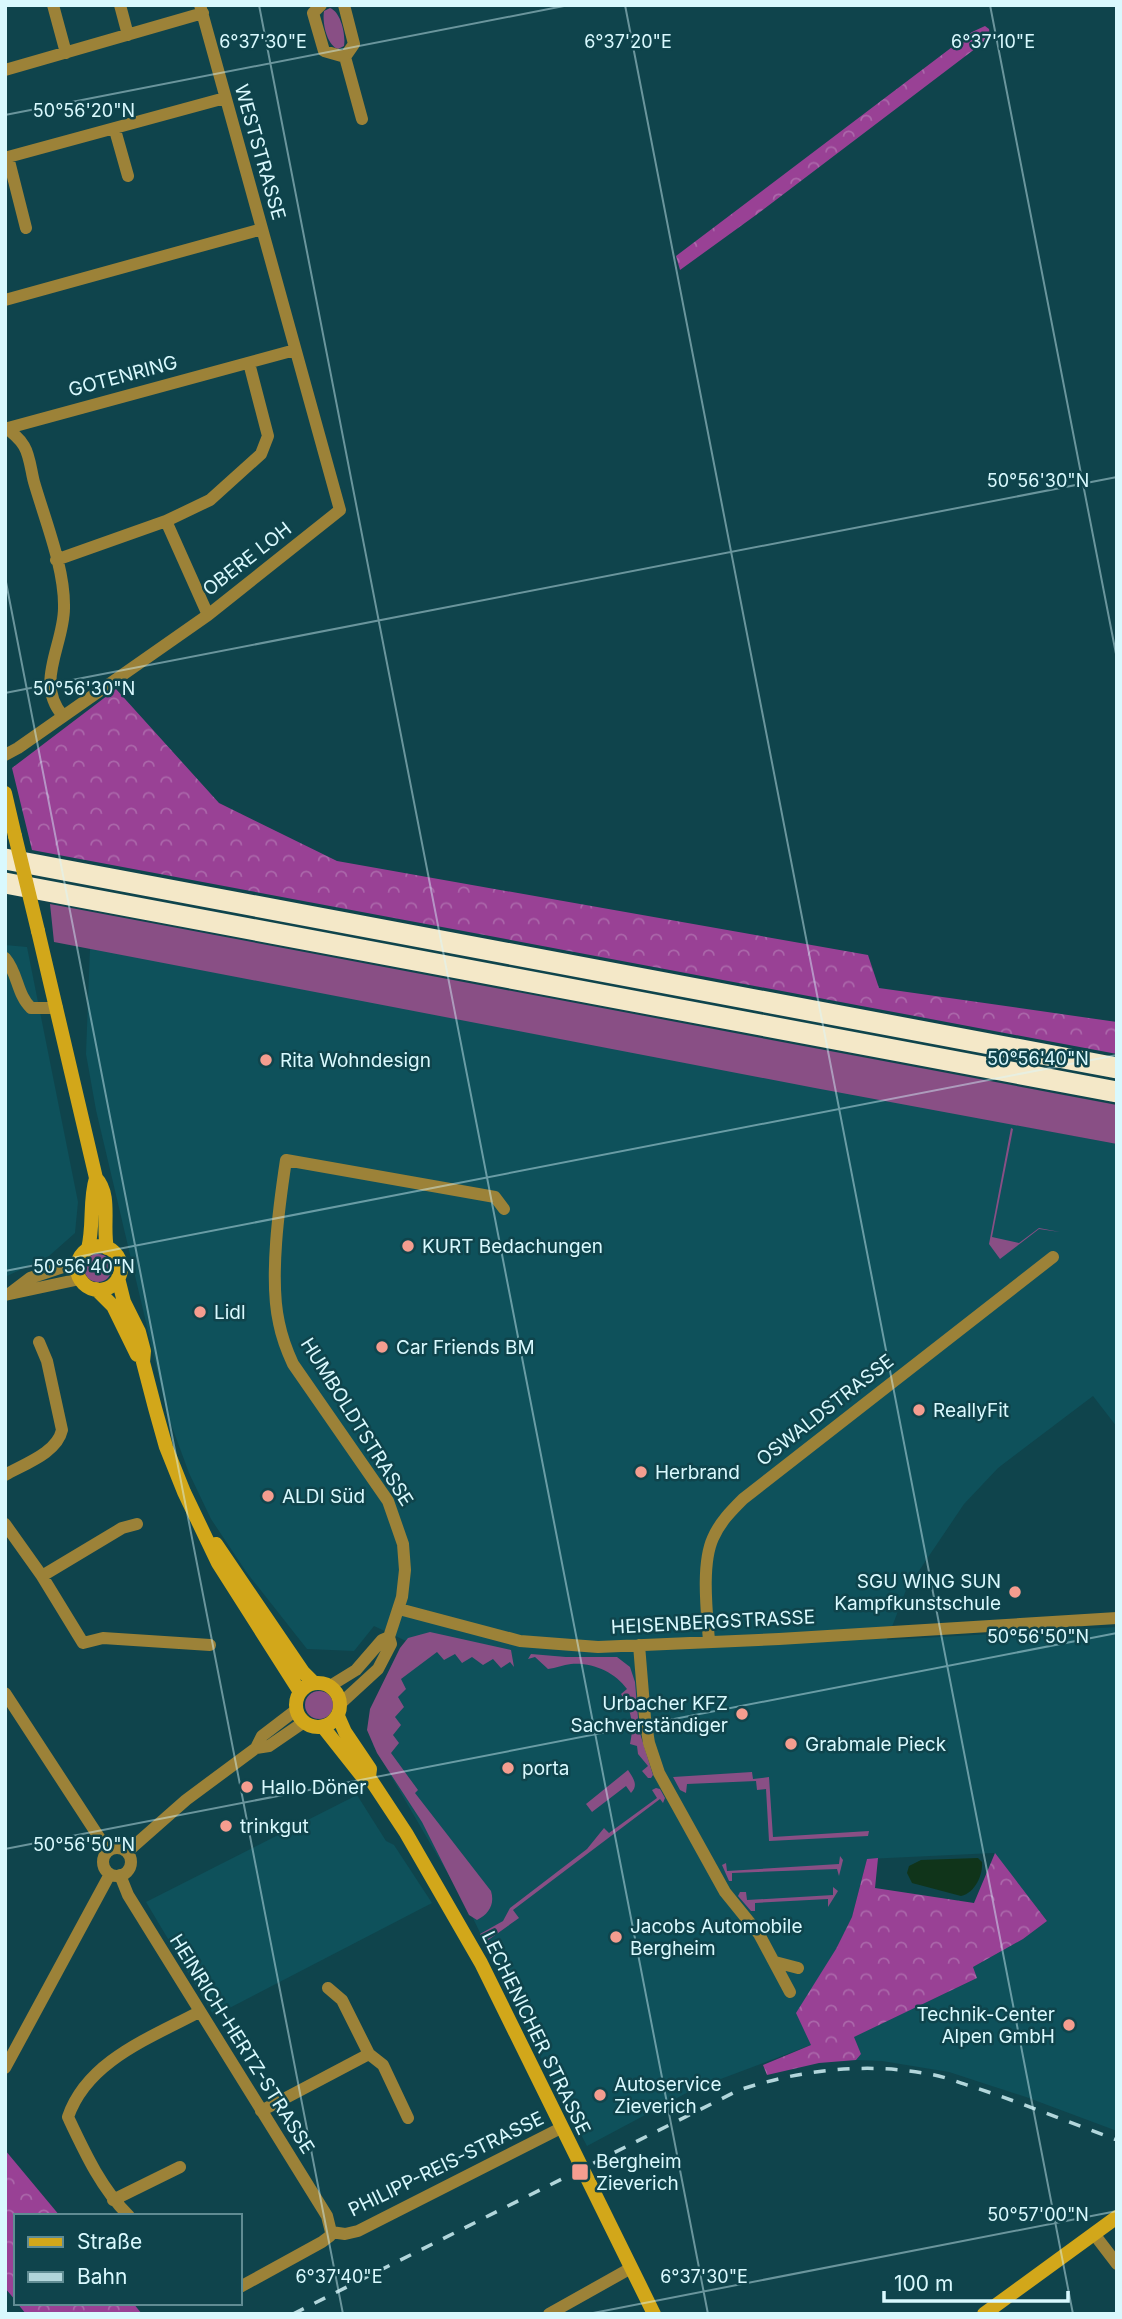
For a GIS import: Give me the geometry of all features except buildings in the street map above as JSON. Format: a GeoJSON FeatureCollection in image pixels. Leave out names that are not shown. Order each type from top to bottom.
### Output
{"type":"FeatureCollection","features":[{"type":"Feature","properties":{"kind":"highway"},"geometry":{"type":"LineString","coordinates":[[5,859],[1117,1069]]}},
{"type":"Feature","properties":{"kind":"highway"},"geometry":{"type":"LineString","coordinates":[[5,883],[1117,1092]]}},
{"type":"Feature","properties":{"kind":"street"},"geometry":{"type":"LineString","coordinates":[[53,5],[66,53]]}},
{"type":"Feature","properties":{"kind":"street"},"geometry":{"type":"LineString","coordinates":[[120,5],[128,36]]}},
{"type":"Feature","properties":{"kind":"street"},"geometry":{"type":"LineString","coordinates":[[321,5],[313,13],[324,51],[345,57]]}},
{"type":"Feature","properties":{"kind":"street"},"geometry":{"type":"LineString","coordinates":[[344,5],[354,44],[345,57]]}},
{"type":"Feature","properties":{"kind":"street"},"geometry":{"type":"LineString","coordinates":[[5,70],[128,36],[201,9]]}},
{"type":"Feature","properties":{"kind":"street","name":"WESTSTRASSE"},"geometry":{"type":"LineString","coordinates":[[201,9],[284,310]]}},
{"type":"Feature","properties":{"kind":"street"},"geometry":{"type":"LineString","coordinates":[[345,57],[362,119]]}},
{"type":"Feature","properties":{"kind":"street"},"geometry":{"type":"LineString","coordinates":[[26,228],[8,157],[225,98]]}},
{"type":"Feature","properties":{"kind":"street"},"geometry":{"type":"LineString","coordinates":[[115,130],[128,176]]}},
{"type":"Feature","properties":{"kind":"street"},"geometry":{"type":"LineString","coordinates":[[5,300],[262,229]]}},
{"type":"Feature","properties":{"kind":"street","name":"OBERE LOH"},"geometry":{"type":"LineString","coordinates":[[5,755],[208,615],[340,510],[284,310]]}},
{"type":"Feature","properties":{"kind":"street","name":"GOTENRING"},"geometry":{"type":"LineString","coordinates":[[7,428],[295,350]]}},
{"type":"Feature","properties":{"kind":"street"},"geometry":{"type":"LineString","coordinates":[[56,560],[166,521],[210,500],[261,454],[268,436],[249,363]]}},
{"type":"Feature","properties":{"kind":"street"},"geometry":{"type":"LineString","coordinates":[[7,428],[24,446],[56,560],[64,609],[61,633],[52,662],[50,689],[55,707],[62,716]]}},
{"type":"Feature","properties":{"kind":"street"},"geometry":{"type":"LineString","coordinates":[[166,521],[208,615]]}},
{"type":"Feature","properties":{"kind":"street"},"geometry":{"type":"LineString","coordinates":[[5,793],[96,1178],[104,1192],[104,1234],[107,1248],[119,1260],[118,1278],[124,1302],[139,1332],[144,1351],[142,1362]]}},
{"type":"Feature","properties":{"kind":"street"},"geometry":{"type":"LineString","coordinates":[[5,958],[14,973],[24,1002],[31,1008],[57,1009]]}},
{"type":"Feature","properties":{"kind":"street","name":"HUMBOLDTSTRASSE"},"geometry":{"type":"LineString","coordinates":[[340,1709],[378,1669],[391,1644],[390,1636],[399,1609],[405,1570],[396,1519],[388,1501],[293,1364],[278,1321],[276,1279],[279,1207],[286,1160],[495,1197],[505,1209]]}},
{"type":"Feature","properties":{"kind":"street"},"geometry":{"type":"LineString","coordinates":[[7,1294],[30,1278],[78,1262],[88,1249],[92,1235],[96,1178]]}},
{"type":"Feature","properties":{"kind":"street"},"geometry":{"type":"LineString","coordinates":[[88,1249],[94,1246],[107,1248]]}},
{"type":"Feature","properties":{"kind":"street","name":"OSWALDSTRASSE"},"geometry":{"type":"LineString","coordinates":[[709,1641],[706,1580],[711,1540],[723,1520],[743,1499],[1053,1257]]}},
{"type":"Feature","properties":{"kind":"street"},"geometry":{"type":"LineString","coordinates":[[78,1262],[80,1279],[90,1288],[109,1287],[118,1278]]}},
{"type":"Feature","properties":{"kind":"street"},"geometry":{"type":"LineString","coordinates":[[7,1294],[80,1279]]}},
{"type":"Feature","properties":{"kind":"street"},"geometry":{"type":"LineString","coordinates":[[96,1289],[113,1306],[142,1362],[166,1447],[218,1563],[300,1692]]}},
{"type":"Feature","properties":{"kind":"street"},"geometry":{"type":"LineString","coordinates":[[5,1475],[53,1447],[60,1440],[60,1419],[47,1361],[39,1342]]}},
{"type":"Feature","properties":{"kind":"street"},"geometry":{"type":"LineString","coordinates":[[42,1576],[122,1528],[137,1524]]}},
{"type":"Feature","properties":{"kind":"street"},"geometry":{"type":"LineString","coordinates":[[6,1526],[42,1576],[83,1643],[103,1638],[210,1645]]}},
{"type":"Feature","properties":{"kind":"street"},"geometry":{"type":"LineString","coordinates":[[202,1527],[228,1559],[303,1672],[314,1683],[330,1686],[339,1696],[340,1709],[329,1725],[323,1727],[309,1726],[300,1716],[296,1704],[300,1692],[314,1683]]}},
{"type":"Feature","properties":{"kind":"street","name":"HEISENBERGSTRASSE"},"geometry":{"type":"LineString","coordinates":[[399,1609],[520,1640],[598,1647],[1117,1618]]}},
{"type":"Feature","properties":{"kind":"street","name":"HUMBOLDTSTRASSE"},"geometry":{"type":"LineString","coordinates":[[330,1686],[356,1670],[382,1640],[390,1636]]}},
{"type":"Feature","properties":{"kind":"street"},"geometry":{"type":"LineString","coordinates":[[639,1645],[647,1731],[659,1773],[725,1892],[760,1934],[790,1992]]}},
{"type":"Feature","properties":{"kind":"street"},"geometry":{"type":"LineString","coordinates":[[5,1693],[108,1851]]}},
{"type":"Feature","properties":{"kind":"street","name":"LECHENICHER STRASSE"},"geometry":{"type":"LineString","coordinates":[[340,1709],[345,1732],[370,1769],[369,1777],[464,1931],[654,2314]]}},
{"type":"Feature","properties":{"kind":"street"},"geometry":{"type":"LineString","coordinates":[[127,1852],[186,1800],[256,1748],[262,1736],[300,1716]]}},
{"type":"Feature","properties":{"kind":"street","name":"LECHENICHER STRASSE"},"geometry":{"type":"LineString","coordinates":[[323,1727],[361,1775],[369,1777]]}},
{"type":"Feature","properties":{"kind":"street"},"geometry":{"type":"LineString","coordinates":[[115,1875],[103,1863],[108,1851],[116,1848],[127,1852]]}},
{"type":"Feature","properties":{"kind":"street"},"geometry":{"type":"LineString","coordinates":[[5,2068],[115,1875],[130,1866],[127,1852]]}},
{"type":"Feature","properties":{"kind":"street","name":"HEINRICH-HERTZ-STRASSE"},"geometry":{"type":"LineString","coordinates":[[115,1875],[327,2216],[331,2232]]}},
{"type":"Feature","properties":{"kind":"street"},"geometry":{"type":"LineString","coordinates":[[775,1962],[798,1968]]}},
{"type":"Feature","properties":{"kind":"street"},"geometry":{"type":"LineString","coordinates":[[328,1988],[341,2000],[369,2054],[383,2065],[408,2118]]}},
{"type":"Feature","properties":{"kind":"street"},"geometry":{"type":"LineString","coordinates":[[128,2214],[113,2200],[94,2170],[68,2117],[72,2106],[108,2061],[198,2012]]}},
{"type":"Feature","properties":{"kind":"street"},"geometry":{"type":"LineString","coordinates":[[261,2111],[369,2054]]}},
{"type":"Feature","properties":{"kind":"street","name":"PHILIPP-REIS-STRASSE"},"geometry":{"type":"LineString","coordinates":[[242,2286],[322,2242],[331,2232],[345,2234],[358,2231],[561,2128]]}},
{"type":"Feature","properties":{"kind":"street"},"geometry":{"type":"LineString","coordinates":[[113,2200],[180,2166]]}},
{"type":"Feature","properties":{"kind":"street"},"geometry":{"type":"LineString","coordinates":[[985,2314],[1117,2217]]}},
{"type":"Feature","properties":{"kind":"street"},"geometry":{"type":"LineString","coordinates":[[1094,2234],[1117,2264]]}},
{"type":"Feature","properties":{"kind":"street"},"geometry":{"type":"LineString","coordinates":[[549,2314],[631,2268]]}},
{"type":"Feature","properties":{"kind":"shaded area"},"geometry":{"type":"Polygon","coordinates":[[[330,8],[340,19],[343,30],[344,46],[338,49],[328,38],[325,27],[324,11],[330,8]]]}},
{"type":"Feature","properties":{"kind":"shaded area"},"geometry":{"type":"Polygon","coordinates":[[[50,904],[1117,1105],[1117,1144],[54,942],[50,904]]]}},
{"type":"Feature","properties":{"kind":"shaded area"},"geometry":{"type":"Polygon","coordinates":[[[5,945],[27,947],[78,1202],[75,1233],[49,1256],[5,1277],[5,945]]]}},
{"type":"Feature","properties":{"kind":"shaded area"},"geometry":{"type":"Polygon","coordinates":[[[90,948],[1117,1144],[1117,1427],[1093,1396],[998,1468],[964,1504],[906,1590],[887,1640],[1117,1627],[1117,2131],[949,2072],[882,2061],[856,2060],[861,2054],[853,2037],[977,1978],[973,1967],[1023,1939],[1047,1921],[994,1853],[867,1859],[852,1917],[836,1949],[811,2045],[694,2089],[587,2146],[469,1910],[373,1745],[375,1702],[395,1658],[406,1641],[374,1626],[354,1651],[307,1649],[247,1573],[211,1519],[189,1473],[168,1416],[96,1110],[86,1054],[90,948]]]}},
{"type":"Feature","properties":{"kind":"shaded area"},"geometry":{"type":"Polygon","coordinates":[[[1011,1128],[1013,1129],[992,1237],[1019,1243],[1039,1228],[1060,1232],[1039,1229],[1000,1259],[989,1244],[1011,1128]]]}},
{"type":"Feature","properties":{"kind":"shaded area"},"geometry":{"type":"Polygon","coordinates":[[[98,1254],[108,1258],[112,1268],[108,1278],[98,1282],[88,1278],[84,1268],[88,1258],[98,1254]]]}},
{"type":"Feature","properties":{"kind":"shaded area"},"geometry":{"type":"Polygon","coordinates":[[[430,1632],[511,1650],[514,1667],[510,1662],[501,1668],[493,1659],[483,1665],[472,1657],[462,1663],[455,1654],[444,1660],[437,1652],[401,1679],[406,1689],[398,1697],[404,1707],[395,1717],[401,1725],[393,1735],[399,1743],[391,1753],[418,1790],[415,1793],[491,1891],[490,1908],[477,1920],[469,1915],[422,1822],[377,1753],[367,1730],[370,1709],[400,1648],[408,1638],[430,1632]]]}},
{"type":"Feature","properties":{"kind":"shaded area"},"geometry":{"type":"Polygon","coordinates":[[[531,1654],[617,1657],[630,1667],[635,1682],[639,1730],[653,1775],[651,1778],[642,1771],[648,1766],[638,1754],[637,1746],[630,1744],[631,1718],[621,1694],[627,1689],[622,1683],[610,1673],[587,1665],[571,1664],[548,1669],[535,1657],[528,1659],[531,1654]]]}},
{"type":"Feature","properties":{"kind":"shaded area"},"geometry":{"type":"Polygon","coordinates":[[[319,1691],[329,1695],[333,1705],[329,1715],[319,1719],[309,1715],[305,1705],[309,1695],[319,1691]]]}},
{"type":"Feature","properties":{"kind":"shaded area"},"geometry":{"type":"Polygon","coordinates":[[[628,1770],[635,1784],[631,1793],[626,1786],[592,1812],[586,1804],[628,1770]]]}},
{"type":"Feature","properties":{"kind":"shaded area"},"geometry":{"type":"Polygon","coordinates":[[[752,1772],[753,1779],[769,1777],[773,1837],[869,1831],[868,1836],[769,1841],[766,1789],[757,1790],[756,1781],[687,1784],[686,1793],[680,1790],[673,1777],[752,1772]]]}},
{"type":"Feature","properties":{"kind":"shaded area"},"geometry":{"type":"Polygon","coordinates":[[[660,1789],[665,1798],[663,1803],[660,1799],[513,1910],[519,1918],[484,1943],[480,1934],[503,1921],[510,1908],[587,1849],[604,1828],[609,1833],[657,1798],[652,1790],[660,1789]]]}},
{"type":"Feature","properties":{"kind":"shaded area"},"geometry":{"type":"Polygon","coordinates":[[[357,1795],[386,1841],[394,1845],[432,1903],[214,2016],[146,1902],[357,1795]]]}},
{"type":"Feature","properties":{"kind":"shaded area"},"geometry":{"type":"Polygon","coordinates":[[[840,1856],[843,1860],[839,1876],[837,1869],[732,1873],[732,1881],[729,1881],[722,1865],[726,1863],[727,1871],[839,1864],[840,1856]]]}},
{"type":"Feature","properties":{"kind":"shaded area"},"geometry":{"type":"Polygon","coordinates":[[[978,1858],[982,1862],[979,1878],[970,1891],[961,1896],[912,1883],[907,1873],[909,1866],[921,1860],[978,1858]]]}},
{"type":"Feature","properties":{"kind":"shaded area"},"geometry":{"type":"Polygon","coordinates":[[[833,1887],[838,1891],[828,1907],[828,1899],[755,1903],[755,1911],[751,1911],[738,1896],[740,1892],[746,1892],[747,1900],[833,1895],[833,1887]]]}},
{"type":"Feature","properties":{"kind":"green space"},"geometry":{"type":"Polygon","coordinates":[[[985,26],[989,29],[990,36],[984,42],[680,270],[676,256],[972,32],[985,26]]]}},
{"type":"Feature","properties":{"kind":"green space"},"geometry":{"type":"Polygon","coordinates":[[[116,689],[219,803],[337,861],[868,955],[879,988],[1117,1022],[1117,1054],[32,850],[12,768],[116,689]]]}},
{"type":"Feature","properties":{"kind":"green space"},"geometry":{"type":"Polygon","coordinates":[[[995,1853],[1047,1921],[1023,1939],[973,1967],[977,1978],[854,2037],[861,2054],[856,2060],[819,2063],[767,2075],[763,2065],[811,2045],[796,2013],[836,1949],[852,1917],[867,1859],[878,1858],[875,1888],[974,1903],[995,1853]]]}},
{"type":"Feature","properties":{"kind":"green space"},"geometry":{"type":"Polygon","coordinates":[[[5,2150],[58,2214],[14,2214],[14,2299],[5,2288],[5,2150]]]}},
{"type":"Feature","properties":{"kind":"green space"},"geometry":{"type":"Polygon","coordinates":[[[19,2305],[135,2305],[142,2314],[26,2314],[19,2305]]]}},
{"type":"Feature","properties":{"kind":"railway"},"geometry":{"type":"LineString","coordinates":[[293,2314],[739,2090],[785,2077],[857,2069],[905,2070],[934,2075],[1117,2140]]}},
{"type":"Feature","properties":{"kind":"place","name":"Rita Wohndesign"},"geometry":{"type":"Point","coordinates":[266,1060]}},
{"type":"Feature","properties":{"kind":"place","name":"KURT Bedachungen"},"geometry":{"type":"Point","coordinates":[408,1246]}},
{"type":"Feature","properties":{"kind":"place","name":"Lidl"},"geometry":{"type":"Point","coordinates":[200,1312]}},
{"type":"Feature","properties":{"kind":"place","name":"Car Friends BM"},"geometry":{"type":"Point","coordinates":[382,1347]}},
{"type":"Feature","properties":{"kind":"place","name":"ReallyFit"},"geometry":{"type":"Point","coordinates":[919,1410]}},
{"type":"Feature","properties":{"kind":"place","name":"Herbrand"},"geometry":{"type":"Point","coordinates":[641,1472]}},
{"type":"Feature","properties":{"kind":"place","name":"ALDI Süd"},"geometry":{"type":"Point","coordinates":[268,1496]}},
{"type":"Feature","properties":{"kind":"place","name":"SGU WING SUN Kampfkunstschule"},"geometry":{"type":"Point","coordinates":[1015,1592]}},
{"type":"Feature","properties":{"kind":"place","name":"Urbacher KFZ Sachverständiger"},"geometry":{"type":"Point","coordinates":[742,1714]}},
{"type":"Feature","properties":{"kind":"place","name":"Grabmale Pieck"},"geometry":{"type":"Point","coordinates":[791,1744]}},
{"type":"Feature","properties":{"kind":"place","name":"porta"},"geometry":{"type":"Point","coordinates":[508,1768]}},
{"type":"Feature","properties":{"kind":"place","name":"Hallo Döner"},"geometry":{"type":"Point","coordinates":[247,1787]}},
{"type":"Feature","properties":{"kind":"place","name":"trinkgut"},"geometry":{"type":"Point","coordinates":[226,1826]}},
{"type":"Feature","properties":{"kind":"place","name":"Jacobs Automobile Bergheim"},"geometry":{"type":"Point","coordinates":[616,1937]}},
{"type":"Feature","properties":{"kind":"place","name":"Technik-Center Alpen GmbH"},"geometry":{"type":"Point","coordinates":[1069,2025]}},
{"type":"Feature","properties":{"kind":"place","name":"Autoservice Zieverich"},"geometry":{"type":"Point","coordinates":[600,2095]}},
{"type":"Feature","properties":{"kind":"place","name":"Bergheim Zieverich"},"geometry":{"type":"Point","coordinates":[580,2172]}}]}
